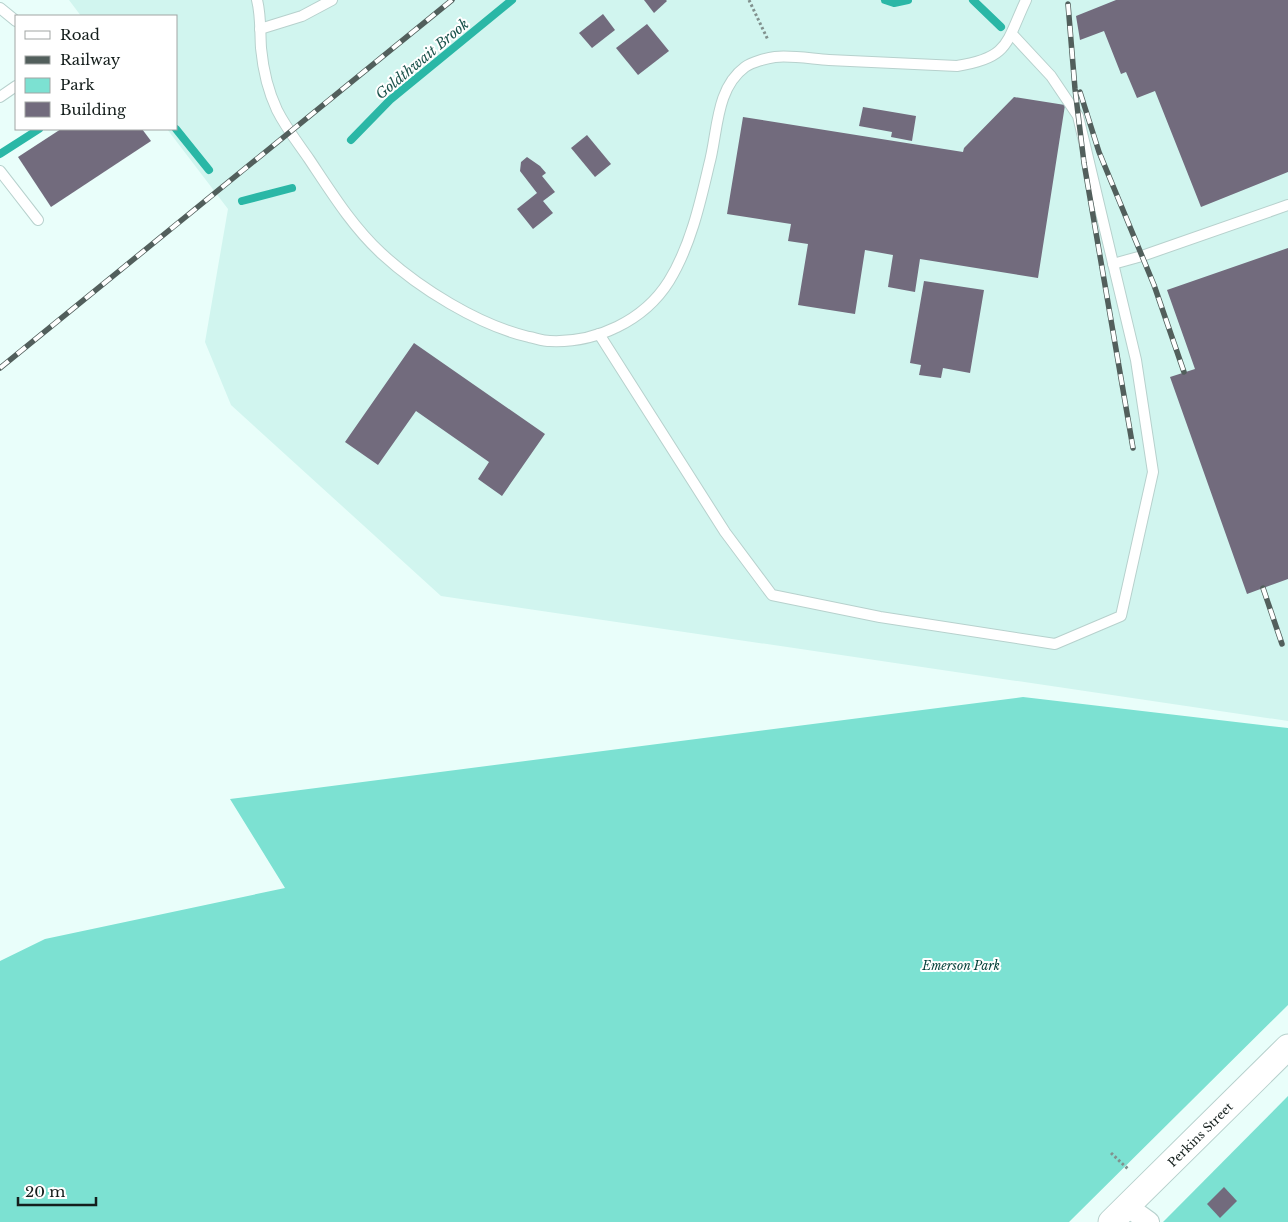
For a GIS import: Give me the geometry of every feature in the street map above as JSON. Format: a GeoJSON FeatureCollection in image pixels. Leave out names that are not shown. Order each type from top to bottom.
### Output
{"type":"FeatureCollection","features":[{"type":"Feature","properties":{"kind":"street","name":"Perkins Street"},"geometry":{"type":"LineString","coordinates":[[1119,1214],[1288,1047]]}},
{"type":"Feature","properties":{"kind":"street"},"geometry":{"type":"LineString","coordinates":[[1119,1214],[1148,1222]]}},
{"type":"Feature","properties":{"kind":"lane"},"geometry":{"type":"LineString","coordinates":[[257,0],[267,82],[277,110],[290,132],[358,228],[379,251],[403,272],[458,308],[486,323],[518,334],[548,341],[578,339],[599,334],[627,322],[650,305],[669,281],[685,249],[695,218],[715,142],[718,111],[730,82],[746,66],[775,57],[957,66],[980,63],[995,55],[1009,41],[1026,0]]}},
{"type":"Feature","properties":{"kind":"lane"},"geometry":{"type":"LineString","coordinates":[[260,29],[302,16],[332,0]]}},
{"type":"Feature","properties":{"kind":"lane"},"geometry":{"type":"LineString","coordinates":[[0,8],[15,20]]}},
{"type":"Feature","properties":{"kind":"lane"},"geometry":{"type":"LineString","coordinates":[[599,334],[725,532],[772,594],[880,617],[1055,644],[1121,616],[1153,472],[1136,360],[1078,116],[1051,76],[1012,34]]}},
{"type":"Feature","properties":{"kind":"lane"},"geometry":{"type":"LineString","coordinates":[[0,97],[15,87]]}},
{"type":"Feature","properties":{"kind":"lane"},"geometry":{"type":"LineString","coordinates":[[0,171],[38,220]]}},
{"type":"Feature","properties":{"kind":"lane"},"geometry":{"type":"LineString","coordinates":[[1113,264],[1142,256],[1288,205]]}},
{"type":"Feature","properties":{"kind":"path"},"geometry":{"type":"LineString","coordinates":[[749,0],[775,57]]}},
{"type":"Feature","properties":{"kind":"shaded area"},"geometry":{"type":"Polygon","coordinates":[[[69,0],[1288,0],[1288,721],[441,596],[231,405],[205,342],[228,209],[168,130],[178,130],[178,15],[80,15],[69,0]]]}},
{"type":"Feature","properties":{"kind":"green space","name":"Emerson Park"},"geometry":{"type":"Polygon","coordinates":[[[1023,697],[1288,728],[1288,1005],[1069,1222],[0,1222],[0,961],[45,939],[285,888],[230,799],[1023,697]]]}},
{"type":"Feature","properties":{"kind":"green space"},"geometry":{"type":"Polygon","coordinates":[[[1288,1096],[1288,1222],[1163,1222],[1288,1096]]]}},
{"type":"Feature","properties":{"kind":"building"},"geometry":{"type":"Polygon","coordinates":[[[644,0],[666,0],[667,1],[654,13],[644,0]]]}},
{"type":"Feature","properties":{"kind":"building"},"geometry":{"type":"Polygon","coordinates":[[[1116,0],[1288,0],[1288,172],[1201,207],[1155,91],[1137,98],[1126,72],[1121,74],[1104,31],[1080,40],[1076,16],[1116,0]]]}},
{"type":"Feature","properties":{"kind":"building"},"geometry":{"type":"Polygon","coordinates":[[[603,14],[615,30],[592,48],[579,33],[603,14]]]}},
{"type":"Feature","properties":{"kind":"building"},"geometry":{"type":"Polygon","coordinates":[[[647,24],[669,51],[638,75],[616,48],[647,24]]]}},
{"type":"Feature","properties":{"kind":"building"},"geometry":{"type":"Polygon","coordinates":[[[1014,97],[1065,105],[1038,278],[920,259],[915,292],[888,287],[893,255],[865,250],[855,314],[798,305],[808,244],[788,241],[791,224],[727,214],[743,117],[963,152],[964,148],[1014,97]]]}},
{"type":"Feature","properties":{"kind":"building"},"geometry":{"type":"Polygon","coordinates":[[[863,107],[916,116],[912,141],[891,137],[892,132],[859,126],[863,107]]]}},
{"type":"Feature","properties":{"kind":"building"},"geometry":{"type":"Polygon","coordinates":[[[59,130],[143,130],[151,141],[51,207],[18,157],[59,130]]]}},
{"type":"Feature","properties":{"kind":"building"},"geometry":{"type":"Polygon","coordinates":[[[587,135],[611,164],[595,177],[571,148],[587,135]]]}},
{"type":"Feature","properties":{"kind":"building"},"geometry":{"type":"Polygon","coordinates":[[[527,157],[546,173],[542,176],[555,192],[543,201],[553,213],[533,229],[517,209],[537,193],[520,171],[521,162],[527,157]]]}},
{"type":"Feature","properties":{"kind":"building"},"geometry":{"type":"Polygon","coordinates":[[[1288,248],[1288,579],[1247,594],[1170,377],[1195,369],[1167,290],[1288,248]]]}},
{"type":"Feature","properties":{"kind":"building"},"geometry":{"type":"Polygon","coordinates":[[[924,281],[984,290],[970,373],[943,368],[941,378],[919,375],[921,365],[910,363],[924,281]]]}},
{"type":"Feature","properties":{"kind":"building"},"geometry":{"type":"Polygon","coordinates":[[[414,343],[545,434],[502,496],[478,479],[489,462],[416,411],[378,465],[345,442],[414,343]]]}},
{"type":"Feature","properties":{"kind":"building"},"geometry":{"type":"Polygon","coordinates":[[[1224,1187],[1237,1201],[1220,1218],[1207,1204],[1224,1187]]]}},
{"type":"Feature","properties":{"kind":"waterway","name":"Goldthwait Brook"},"geometry":{"type":"LineString","coordinates":[[351,140],[390,100],[512,0]]}},
{"type":"Feature","properties":{"kind":"waterway","name":"Goldthwait Brook"},"geometry":{"type":"LineString","coordinates":[[885,0],[894,3],[908,0]]}},
{"type":"Feature","properties":{"kind":"waterway","name":"Goldthwait Brook"},"geometry":{"type":"LineString","coordinates":[[973,0],[1001,27]]}},
{"type":"Feature","properties":{"kind":"waterway","name":"Goldthwait Brook"},"geometry":{"type":"LineString","coordinates":[[0,154],[37,130]]}},
{"type":"Feature","properties":{"kind":"waterway","name":"Goldthwait Brook"},"geometry":{"type":"LineString","coordinates":[[177,130],[209,170]]}},
{"type":"Feature","properties":{"kind":"waterway","name":"Goldthwait Brook"},"geometry":{"type":"LineString","coordinates":[[242,201],[292,188]]}},
{"type":"Feature","properties":{"kind":"railway"},"geometry":{"type":"LineString","coordinates":[[0,368],[452,0]]}},
{"type":"Feature","properties":{"kind":"railway"},"geometry":{"type":"LineString","coordinates":[[1068,4],[1075,89],[1084,163],[1133,448]]}},
{"type":"Feature","properties":{"kind":"railway"},"geometry":{"type":"LineString","coordinates":[[1080,92],[1099,152],[1154,285],[1184,372]]}},
{"type":"Feature","properties":{"kind":"railway"},"geometry":{"type":"LineString","coordinates":[[1263,588],[1282,644]]}}]}
